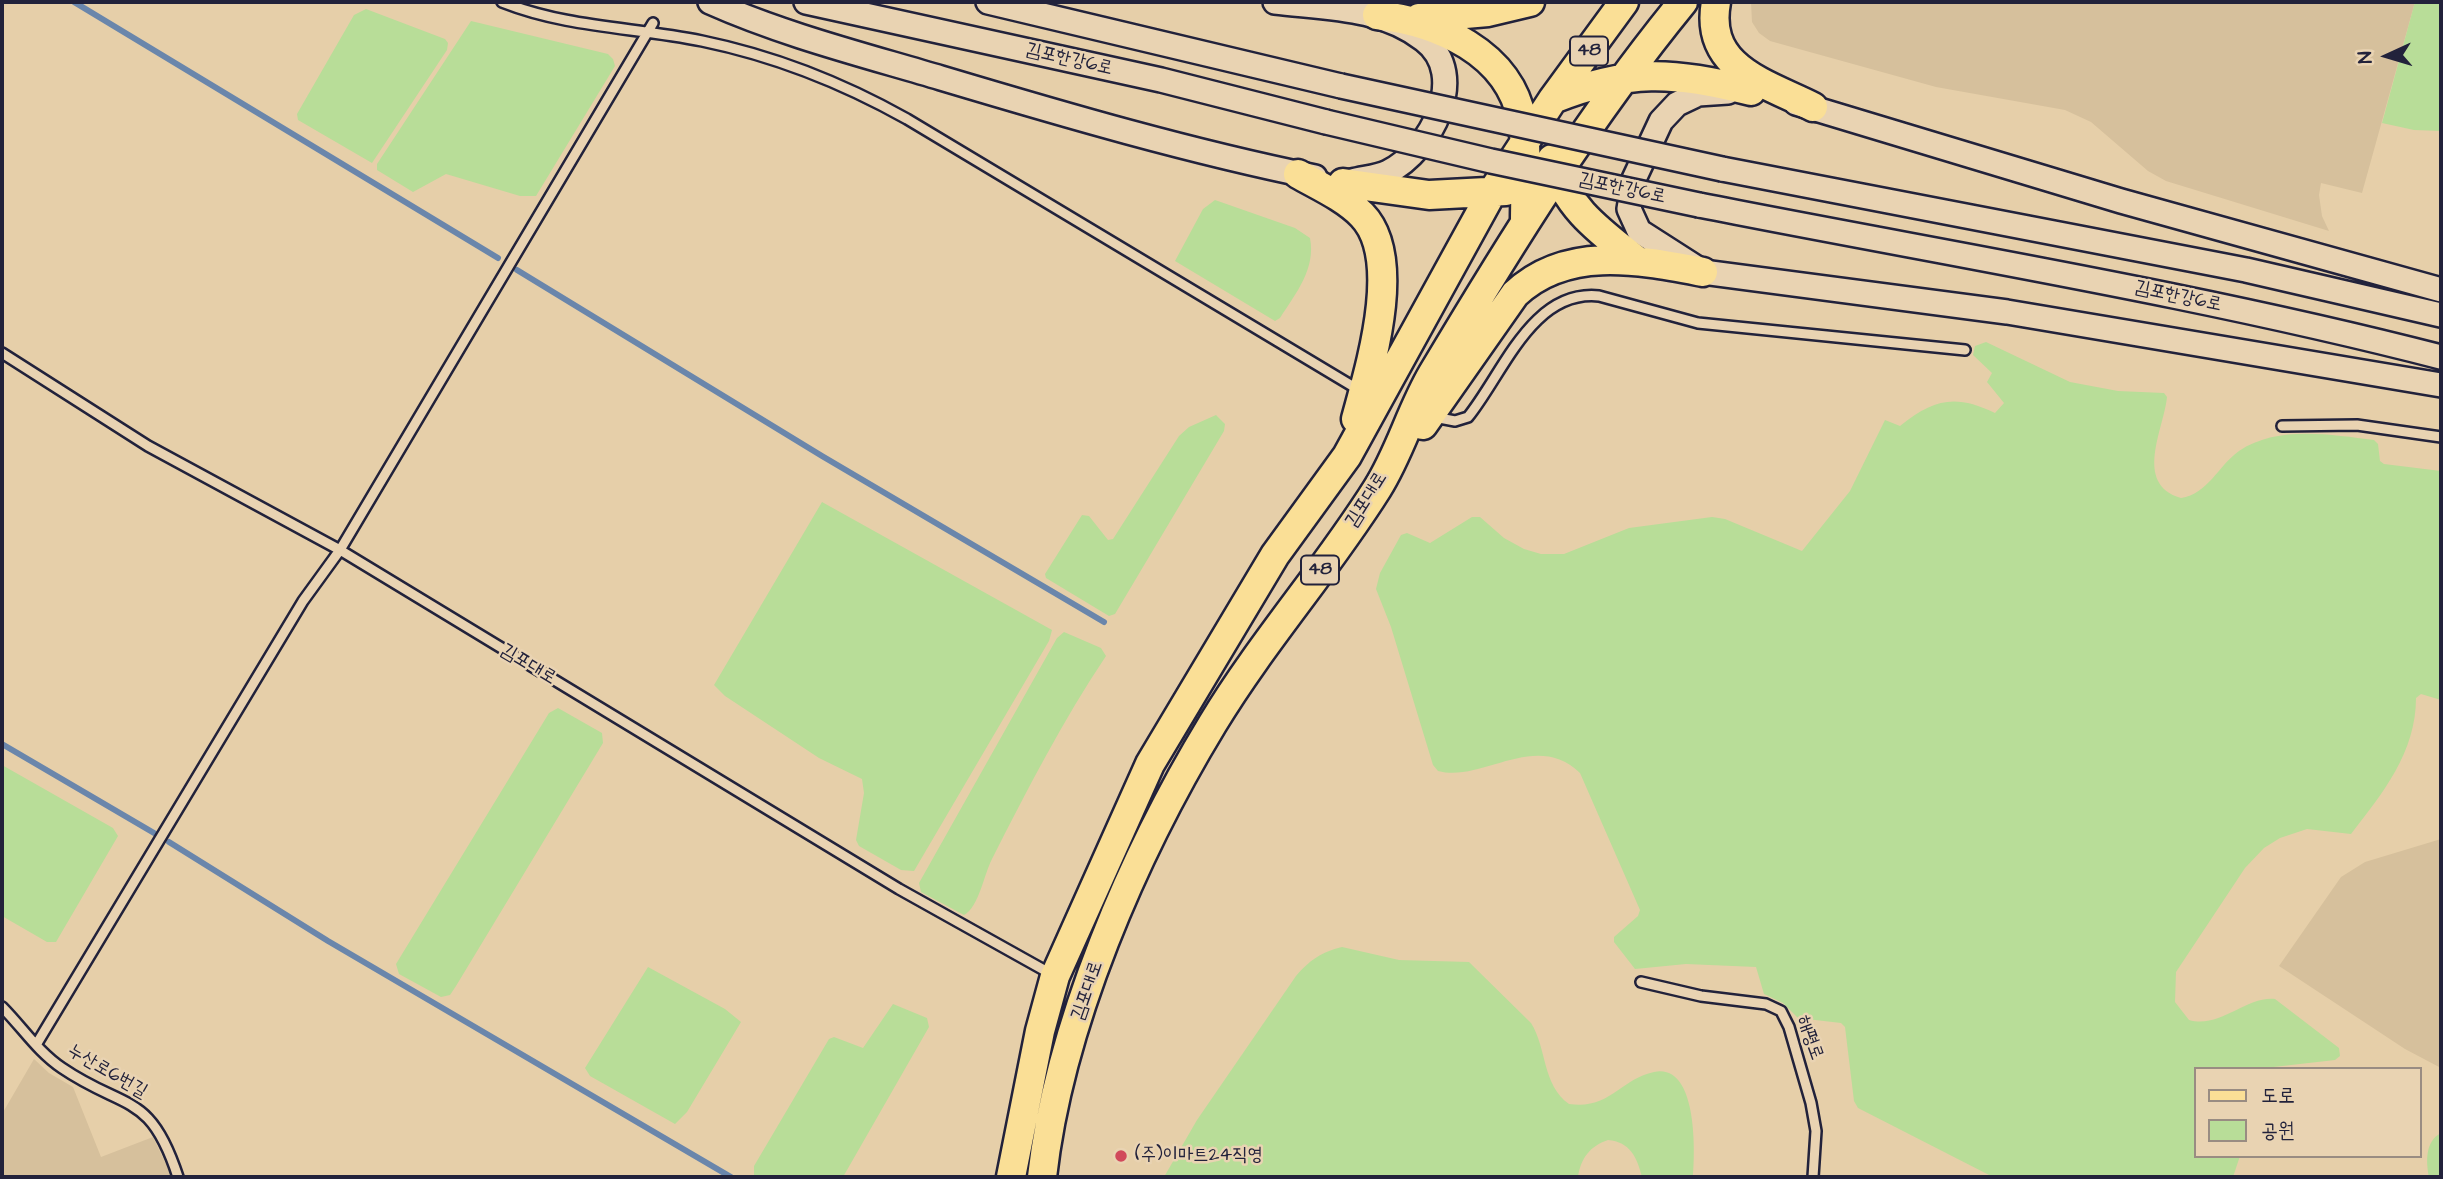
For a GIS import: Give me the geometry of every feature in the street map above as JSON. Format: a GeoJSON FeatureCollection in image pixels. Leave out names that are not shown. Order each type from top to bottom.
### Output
{"type":"FeatureCollection","features":[{"type":"Feature","properties":{"kind":"main road"},"geometry":{"type":"LineString","coordinates":[[1411,19],[1488,12],[1530,2]]}},
{"type":"Feature","properties":{"kind":"main road","name":"김포대로"},"geometry":{"type":"LineString","coordinates":[[1011,1177],[1040,1031],[1055,976],[1150,764],[1275,555],[1347,456],[1491,194],[1553,99],[1624,2]]}},
{"type":"Feature","properties":{"kind":"main road","name":"김포대로"},"geometry":{"type":"LineString","coordinates":[[1042,1177],[1057,1099],[1081,1007],[1105,942],[1156,827],[1214,722],[1378,487],[1431,377],[1556,173],[1620,79],[1683,2]]}},
{"type":"Feature","properties":{"kind":"main road"},"geometry":{"type":"LineString","coordinates":[[1716,2],[1714,30],[1728,61],[1812,107]]}},
{"type":"Feature","properties":{"kind":"main road"},"geometry":{"type":"LineString","coordinates":[[1377,15],[1411,19],[1436,27],[1466,43],[1508,82],[1522,118],[1525,225]]}},
{"type":"Feature","properties":{"kind":"main road"},"geometry":{"type":"LineString","coordinates":[[1635,260],[1585,220],[1564,192],[1550,151],[1553,99],[1596,82],[1664,75],[1709,80],[1751,91]]}},
{"type":"Feature","properties":{"kind":"main road"},"geometry":{"type":"LineString","coordinates":[[1343,183],[1429,195],[1491,194],[1525,187],[1556,173]]}},
{"type":"Feature","properties":{"kind":"main road"},"geometry":{"type":"LineString","coordinates":[[1298,174],[1362,216],[1377,236],[1383,267],[1375,335],[1347,456]]}},
{"type":"Feature","properties":{"kind":"main road"},"geometry":{"type":"LineString","coordinates":[[1378,487],[1515,294],[1534,278],[1574,262],[1635,260],[1703,272]]}},
{"type":"Feature","properties":{"kind":"street"},"geometry":{"type":"LineString","coordinates":[[710,2],[743,17],[805,37],[1133,135],[1298,174],[1343,183],[1388,173],[1414,154],[1433,129],[1446,87],[1442,59],[1424,40],[1377,15],[1275,2]]}},
{"type":"Feature","properties":{"kind":"street","name":"김포한강6로"},"geometry":{"type":"LineString","coordinates":[[806,2],[1160,80],[1504,164],[1699,205],[2095,280],[2350,333],[2441,357]]}},
{"type":"Feature","properties":{"kind":"street","name":"김포한강6로"},"geometry":{"type":"LineString","coordinates":[[988,2],[1341,86],[1722,169],[2259,273],[2441,315]]}},
{"type":"Feature","properties":{"kind":"street"},"geometry":{"type":"LineString","coordinates":[[2441,290],[2120,201],[1751,91],[1698,94],[1677,104],[1661,121],[1634,179],[1629,209],[1639,231],[1703,272],[2007,312],[2441,385]]}},
{"type":"Feature","properties":{"kind":"lane"},"geometry":{"type":"LineString","coordinates":[[502,2],[587,26],[651,27],[771,59],[847,87],[907,118],[1363,392]]}},
{"type":"Feature","properties":{"kind":"lane"},"geometry":{"type":"LineString","coordinates":[[36,1045],[303,601],[340,550],[651,27]]}},
{"type":"Feature","properties":{"kind":"lane"},"geometry":{"type":"LineString","coordinates":[[1429,416],[1455,421],[1468,417],[1538,319],[1560,302],[1583,295],[1600,296],[1698,323],[1965,350]]}},
{"type":"Feature","properties":{"kind":"lane","name":"김포대로"},"geometry":{"type":"LineString","coordinates":[[2,353],[148,446],[340,550],[899,889],[1055,976]]}},
{"type":"Feature","properties":{"kind":"lane"},"geometry":{"type":"LineString","coordinates":[[2282,426],[2357,425],[2441,436]]}},
{"type":"Feature","properties":{"kind":"lane","name":"해평로"},"geometry":{"type":"LineString","coordinates":[[1641,982],[1700,996],[1766,1004],[1781,1011],[1800,1061],[1811,1103],[1816,1131],[1813,1177]]}},
{"type":"Feature","properties":{"kind":"lane","name":"누산로6번길"},"geometry":{"type":"LineString","coordinates":[[2,1007],[36,1045],[62,1068],[118,1095],[148,1117],[164,1138],[178,1177]]}},
{"type":"Feature","properties":{"kind":"shaded area"},"geometry":{"type":"Polygon","coordinates":[[[1751,2],[2415,2],[2362,193],[2321,183],[2319,195],[2322,216],[2329,231],[2166,181],[2148,171],[2091,122],[2065,110],[1936,87],[1770,41],[1759,33],[1752,22],[1751,2]]]}},
{"type":"Feature","properties":{"kind":"shaded area"},"geometry":{"type":"Polygon","coordinates":[[[2441,839],[2441,1068],[2405,1049],[2279,966],[2341,877],[2365,862],[2441,839]]]}},
{"type":"Feature","properties":{"kind":"shaded area"},"geometry":{"type":"Polygon","coordinates":[[[34,1059],[49,1073],[73,1087],[101,1157],[153,1137],[172,1177],[2,1177],[2,1114],[34,1059]]]}},
{"type":"Feature","properties":{"kind":"green space"},"geometry":{"type":"Polygon","coordinates":[[[2415,2],[2441,2],[2441,131],[2414,130],[2382,123],[2415,2]]]}},
{"type":"Feature","properties":{"kind":"green space"},"geometry":{"type":"Polygon","coordinates":[[[366,9],[445,39],[448,43],[447,50],[372,163],[298,120],[297,114],[354,15],[366,9]]]}},
{"type":"Feature","properties":{"kind":"green space"},"geometry":{"type":"Polygon","coordinates":[[[471,21],[608,54],[613,59],[615,66],[536,196],[520,196],[446,174],[413,192],[377,170],[377,164],[471,21]]]}},
{"type":"Feature","properties":{"kind":"green space"},"geometry":{"type":"Polygon","coordinates":[[[1215,200],[1295,228],[1310,238],[1310,260],[1303,280],[1280,318],[1275,321],[1175,261],[1203,209],[1215,200]]]}},
{"type":"Feature","properties":{"kind":"green space"},"geometry":{"type":"Polygon","coordinates":[[[1986,342],[2070,382],[2118,391],[2164,393],[2167,397],[2157,439],[2155,468],[2158,481],[2166,491],[2181,498],[2206,485],[2239,451],[2254,443],[2288,435],[2323,434],[2374,440],[2378,444],[2380,461],[2384,464],[2441,471],[2441,700],[2421,694],[2416,698],[2415,718],[2396,771],[2351,834],[2307,829],[2280,838],[2264,848],[2245,868],[2176,972],[2175,1002],[2189,1020],[2211,1020],[2254,1002],[2275,999],[2339,1048],[2340,1056],[2335,1060],[2274,1067],[2194,1067],[2194,1158],[2239,1158],[2233,1177],[1993,1177],[1858,1108],[1854,1101],[1845,1027],[1841,1023],[1798,1018],[1783,1003],[1764,994],[1756,967],[1686,964],[1635,969],[1614,942],[1614,937],[1638,916],[1640,910],[1580,773],[1563,761],[1545,756],[1509,760],[1455,773],[1438,771],[1433,765],[1391,627],[1376,589],[1380,573],[1401,535],[1407,533],[1430,543],[1472,517],[1480,517],[1504,538],[1524,549],[1541,554],[1564,554],[1629,528],[1712,517],[1725,519],[1802,551],[1850,491],[1885,420],[1900,426],[1924,410],[1945,402],[1968,403],[1995,413],[2004,403],[1987,382],[1992,373],[1973,355],[1975,346],[1986,342]]]}},
{"type":"Feature","properties":{"kind":"green space"},"geometry":{"type":"Polygon","coordinates":[[[1216,415],[1225,424],[1224,431],[1115,614],[1109,616],[1046,578],[1045,574],[1082,515],[1089,516],[1108,540],[1113,539],[1179,436],[1189,427],[1216,415]]]}},
{"type":"Feature","properties":{"kind":"green space"},"geometry":{"type":"Polygon","coordinates":[[[822,502],[1052,630],[1049,641],[914,871],[901,870],[859,846],[856,840],[864,793],[862,779],[819,758],[725,696],[714,685],[822,502]]]}},
{"type":"Feature","properties":{"kind":"green space"},"geometry":{"type":"Polygon","coordinates":[[[1064,632],[1101,648],[1106,656],[1046,756],[992,859],[974,905],[964,915],[921,892],[919,883],[1057,638],[1064,632]]]}},
{"type":"Feature","properties":{"kind":"green space"},"geometry":{"type":"Polygon","coordinates":[[[558,708],[602,733],[603,743],[456,986],[450,995],[441,997],[399,974],[396,964],[549,713],[558,708]]]}},
{"type":"Feature","properties":{"kind":"green space"},"geometry":{"type":"Polygon","coordinates":[[[2,765],[113,828],[118,836],[56,942],[47,942],[2,916],[2,765]]]}},
{"type":"Feature","properties":{"kind":"green space"},"geometry":{"type":"Polygon","coordinates":[[[1342,947],[1399,960],[1469,962],[1531,1023],[1549,1077],[1560,1096],[1569,1104],[1595,1103],[1642,1076],[1654,1072],[1668,1073],[1679,1081],[1691,1112],[1693,1177],[1642,1177],[1638,1163],[1627,1147],[1608,1140],[1587,1154],[1578,1177],[1164,1177],[1197,1120],[1296,976],[1316,957],[1342,947]]]}},
{"type":"Feature","properties":{"kind":"green space"},"geometry":{"type":"Polygon","coordinates":[[[648,967],[725,1009],[741,1022],[687,1112],[675,1124],[590,1076],[585,1068],[648,967]]]}},
{"type":"Feature","properties":{"kind":"green space"},"geometry":{"type":"Polygon","coordinates":[[[893,1004],[927,1018],[929,1027],[843,1177],[754,1177],[754,1166],[829,1039],[834,1037],[863,1048],[893,1004]]]}},
{"type":"Feature","properties":{"kind":"green space"},"geometry":{"type":"Polygon","coordinates":[[[2441,1133],[2441,1177],[2429,1177],[2429,1146],[2441,1133]]]}},
{"type":"Feature","properties":{"kind":"waterway"},"geometry":{"type":"LineString","coordinates":[[74,2],[498,258]]}},
{"type":"Feature","properties":{"kind":"waterway"},"geometry":{"type":"LineString","coordinates":[[517,270],[822,456],[1104,622]]}},
{"type":"Feature","properties":{"kind":"waterway"},"geometry":{"type":"LineString","coordinates":[[2,744],[154,833]]}},
{"type":"Feature","properties":{"kind":"waterway"},"geometry":{"type":"LineString","coordinates":[[169,842],[328,941],[731,1177]]}},
{"type":"Feature","properties":{"kind":"place","name":"(주)이마트24직영"},"geometry":{"type":"Point","coordinates":[1121,1156]}}]}
